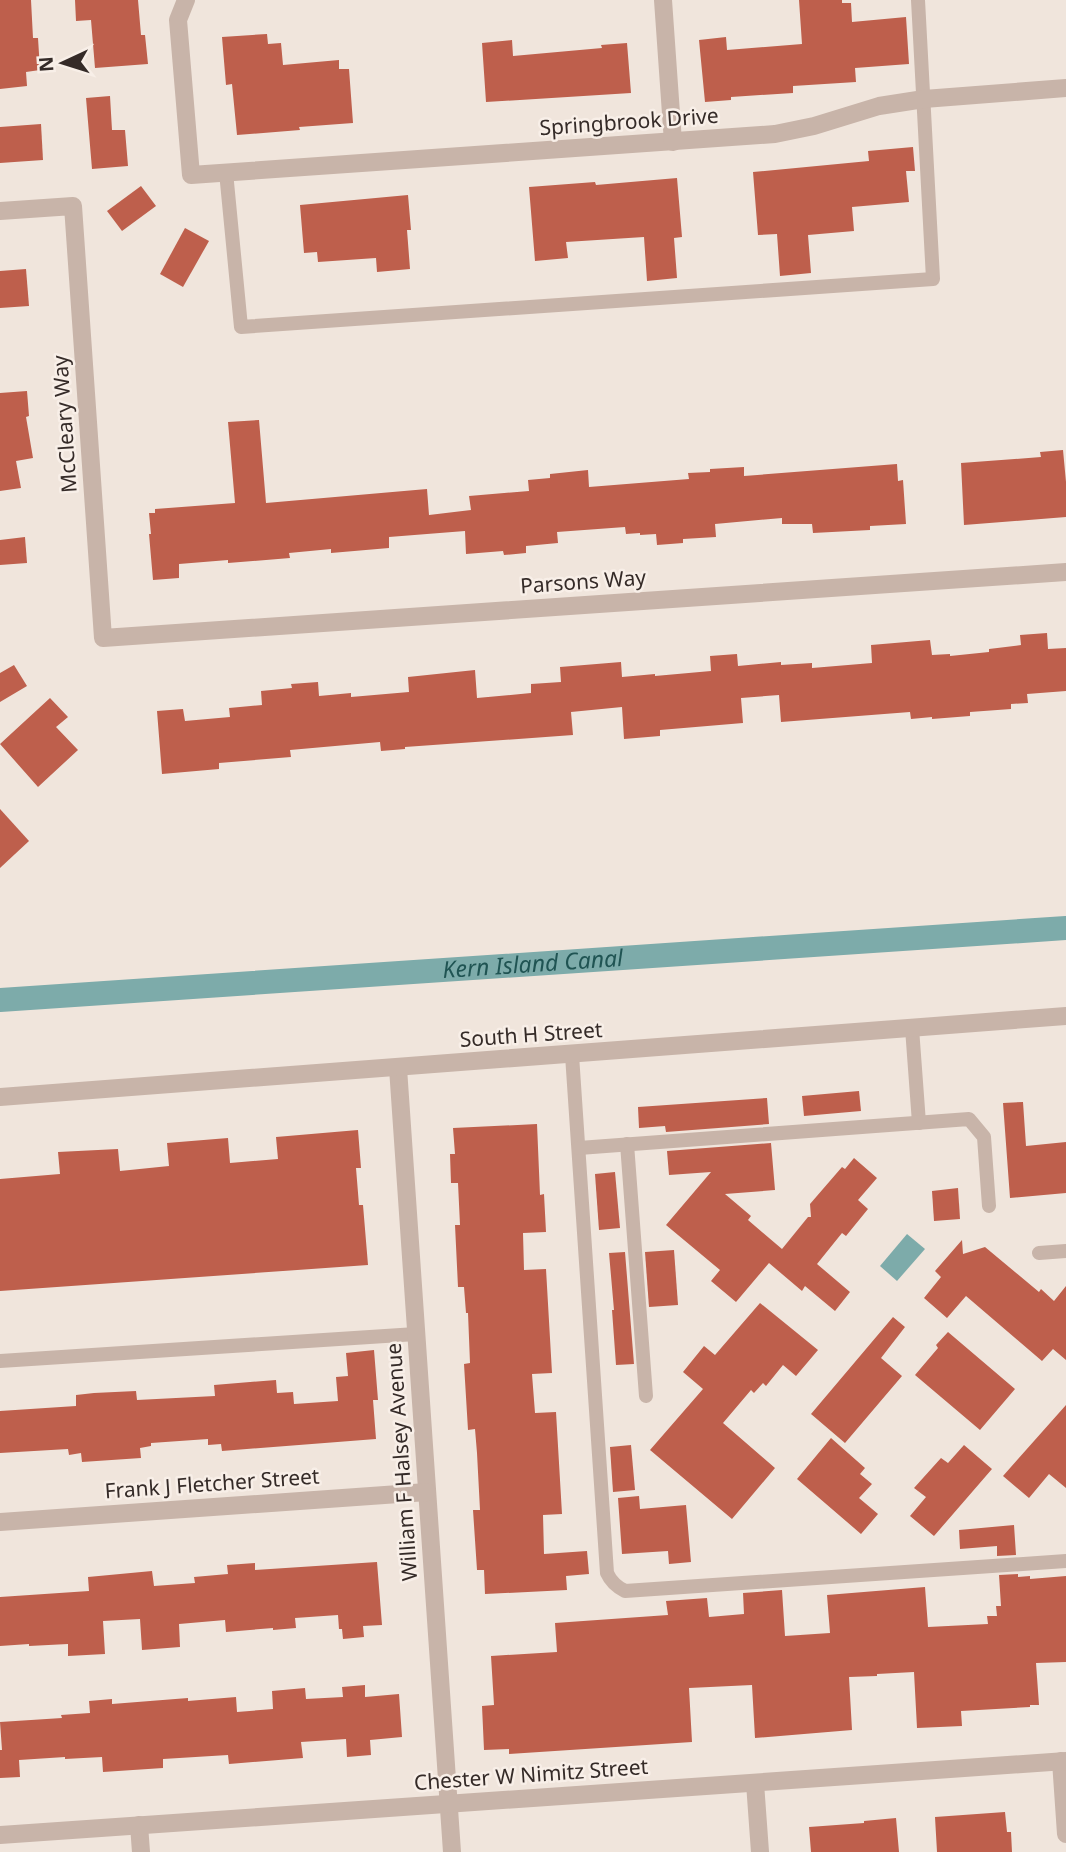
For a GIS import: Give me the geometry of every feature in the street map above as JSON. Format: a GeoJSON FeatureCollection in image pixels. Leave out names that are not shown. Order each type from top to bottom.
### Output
{"type":"FeatureCollection","features":[{"type":"Feature","properties":{"kind":"street","name":"Springbrook Drive"},"geometry":{"type":"LineString","coordinates":[[186,0],[178,20],[191,175],[775,134],[814,126],[880,106],[924,99],[1066,88]]}},
{"type":"Feature","properties":{"kind":"street"},"geometry":{"type":"LineString","coordinates":[[663,0],[673,142]]}},
{"type":"Feature","properties":{"kind":"street","name":"McCleary Way"},"geometry":{"type":"LineString","coordinates":[[0,211],[73,206],[103,639]]}},
{"type":"Feature","properties":{"kind":"street","name":"Parsons Way"},"geometry":{"type":"LineString","coordinates":[[103,639],[1066,572]]}},
{"type":"Feature","properties":{"kind":"street","name":"South H Street"},"geometry":{"type":"LineString","coordinates":[[0,1097],[1066,1016]]}},
{"type":"Feature","properties":{"kind":"street","name":"William F Halsey Avenue"},"geometry":{"type":"LineString","coordinates":[[398,1068],[452,1852]]}},
{"type":"Feature","properties":{"kind":"street","name":"Frank J Fletcher Street"},"geometry":{"type":"LineString","coordinates":[[0,1522],[427,1492]]}},
{"type":"Feature","properties":{"kind":"street"},"geometry":{"type":"LineString","coordinates":[[1063,1761],[1066,1834]]}},
{"type":"Feature","properties":{"kind":"street","name":"Chester W Nimitz Street"},"geometry":{"type":"LineString","coordinates":[[0,1835],[1063,1761]]}},
{"type":"Feature","properties":{"kind":"street"},"geometry":{"type":"LineString","coordinates":[[755,1783],[760,1852]]}},
{"type":"Feature","properties":{"kind":"street"},"geometry":{"type":"LineString","coordinates":[[139,1825],[141,1852]]}},
{"type":"Feature","properties":{"kind":"lane"},"geometry":{"type":"LineString","coordinates":[[226,172],[240,327],[933,279],[918,0]]}},
{"type":"Feature","properties":{"kind":"lane"},"geometry":{"type":"LineString","coordinates":[[912,1028],[919,1123]]}},
{"type":"Feature","properties":{"kind":"lane"},"geometry":{"type":"LineString","coordinates":[[572,1055],[607,1573],[610,1580],[625,1591],[1066,1561]]}},
{"type":"Feature","properties":{"kind":"lane"},"geometry":{"type":"LineString","coordinates":[[579,1148],[969,1119],[984,1137],[989,1206]]}},
{"type":"Feature","properties":{"kind":"lane"},"geometry":{"type":"LineString","coordinates":[[627,1144],[646,1396]]}},
{"type":"Feature","properties":{"kind":"lane"},"geometry":{"type":"LineString","coordinates":[[1039,1253],[1066,1251]]}},
{"type":"Feature","properties":{"kind":"lane"},"geometry":{"type":"LineString","coordinates":[[0,1361],[416,1335]]}},
{"type":"Feature","properties":{"kind":"water"},"geometry":{"type":"Polygon","coordinates":[[[907,1234],[925,1249],[897,1281],[880,1266],[907,1234]]]}},
{"type":"Feature","properties":{"kind":"building"},"geometry":{"type":"Polygon","coordinates":[[[0,0],[31,0],[33,38],[38,38],[40,70],[26,72],[27,86],[0,89],[0,0]]]}},
{"type":"Feature","properties":{"kind":"building"},"geometry":{"type":"Polygon","coordinates":[[[75,0],[138,0],[141,35],[145,35],[148,64],[95,68],[91,20],[76,21],[75,0]]]}},
{"type":"Feature","properties":{"kind":"building"},"geometry":{"type":"Polygon","coordinates":[[[799,0],[842,0],[842,3],[851,3],[852,22],[906,17],[909,64],[855,68],[856,82],[793,86],[793,93],[731,97],[731,100],[705,102],[699,40],[726,37],[727,50],[802,44],[799,0]]]}},
{"type":"Feature","properties":{"kind":"building"},"geometry":{"type":"Polygon","coordinates":[[[267,34],[268,44],[281,43],[283,65],[339,60],[339,69],[349,69],[353,123],[237,135],[232,84],[226,85],[222,37],[267,34]]]}},
{"type":"Feature","properties":{"kind":"building"},"geometry":{"type":"Polygon","coordinates":[[[512,40],[513,56],[602,48],[601,45],[627,43],[631,93],[486,102],[482,43],[512,40]]]}},
{"type":"Feature","properties":{"kind":"building"},"geometry":{"type":"Polygon","coordinates":[[[110,96],[112,130],[125,130],[128,166],[92,169],[86,98],[110,96]]]}},
{"type":"Feature","properties":{"kind":"building"},"geometry":{"type":"Polygon","coordinates":[[[41,124],[43,160],[0,163],[0,127],[41,124]]]}},
{"type":"Feature","properties":{"kind":"building"},"geometry":{"type":"Polygon","coordinates":[[[913,147],[915,171],[906,171],[909,202],[852,207],[854,231],[808,235],[811,273],[780,276],[777,234],[758,235],[753,172],[869,161],[868,151],[913,147]]]}},
{"type":"Feature","properties":{"kind":"building"},"geometry":{"type":"Polygon","coordinates":[[[677,178],[682,237],[674,238],[677,278],[647,281],[644,237],[566,242],[568,258],[535,261],[529,187],[677,178]]]}},
{"type":"Feature","properties":{"kind":"building"},"geometry":{"type":"Polygon","coordinates":[[[141,186],[156,206],[122,231],[107,211],[141,186]]]}},
{"type":"Feature","properties":{"kind":"building"},"geometry":{"type":"Polygon","coordinates":[[[408,195],[410,269],[377,272],[376,258],[318,262],[317,252],[304,253],[300,205],[408,195]]]}},
{"type":"Feature","properties":{"kind":"building"},"geometry":{"type":"Polygon","coordinates":[[[185,228],[209,241],[183,287],[160,274],[185,228]]]}},
{"type":"Feature","properties":{"kind":"building"},"geometry":{"type":"Polygon","coordinates":[[[26,269],[29,306],[0,308],[0,271],[26,269]]]}},
{"type":"Feature","properties":{"kind":"building"},"geometry":{"type":"Polygon","coordinates":[[[27,391],[29,416],[26,417],[33,458],[16,461],[21,488],[0,491],[0,393],[27,391]]]}},
{"type":"Feature","properties":{"kind":"building"},"geometry":{"type":"Polygon","coordinates":[[[259,420],[266,503],[427,489],[429,515],[471,510],[469,496],[529,491],[528,480],[550,478],[550,474],[588,470],[589,487],[689,479],[688,473],[710,472],[710,469],[744,467],[744,476],[897,464],[898,481],[903,480],[906,524],[870,526],[870,530],[813,533],[812,524],[782,524],[782,518],[715,524],[716,537],[683,539],[683,543],[657,545],[656,534],[626,534],[625,527],[557,532],[558,543],[526,546],[526,553],[504,555],[503,551],[466,554],[465,531],[389,537],[389,548],[331,553],[331,549],[289,553],[290,558],[179,564],[179,578],[153,580],[149,513],[155,513],[155,509],[235,503],[228,422],[259,420]]]}},
{"type":"Feature","properties":{"kind":"building"},"geometry":{"type":"Polygon","coordinates":[[[1063,450],[1066,517],[964,525],[961,463],[1041,457],[1040,452],[1063,450]]]}},
{"type":"Feature","properties":{"kind":"building"},"geometry":{"type":"Polygon","coordinates":[[[25,537],[27,563],[0,565],[0,540],[25,537]]]}},
{"type":"Feature","properties":{"kind":"building"},"geometry":{"type":"Polygon","coordinates":[[[1047,633],[1048,649],[1066,648],[1066,691],[1027,694],[1028,703],[1011,704],[1011,709],[970,712],[970,716],[911,719],[910,712],[781,722],[779,695],[741,698],[743,723],[660,730],[660,736],[624,739],[622,707],[571,712],[573,735],[381,751],[380,742],[290,750],[291,757],[219,763],[219,769],[162,774],[157,711],[183,709],[185,721],[230,717],[229,708],[262,705],[261,691],[292,688],[291,684],[318,682],[319,696],[351,693],[351,697],[409,692],[408,677],[475,670],[477,698],[531,693],[531,684],[561,682],[560,667],[621,662],[622,677],[655,676],[711,671],[710,656],[737,654],[738,666],[781,662],[781,665],[812,663],[812,668],[872,663],[871,645],[930,640],[932,655],[950,656],[1021,645],[1020,635],[1047,633]]]}},
{"type":"Feature","properties":{"kind":"building"},"geometry":{"type":"Polygon","coordinates":[[[14,665],[27,686],[0,702],[0,673],[14,665]]]}},
{"type":"Feature","properties":{"kind":"building"},"geometry":{"type":"Polygon","coordinates":[[[50,698],[68,717],[56,727],[78,750],[38,787],[0,744],[50,698]]]}},
{"type":"Feature","properties":{"kind":"building"},"geometry":{"type":"Polygon","coordinates":[[[0,809],[29,841],[0,868],[0,809]]]}},
{"type":"Feature","properties":{"kind":"building"},"geometry":{"type":"Polygon","coordinates":[[[859,1091],[861,1111],[804,1116],[802,1096],[859,1091]]]}},
{"type":"Feature","properties":{"kind":"building"},"geometry":{"type":"Polygon","coordinates":[[[767,1098],[769,1124],[666,1132],[665,1126],[639,1128],[638,1107],[767,1098]]]}},
{"type":"Feature","properties":{"kind":"building"},"geometry":{"type":"Polygon","coordinates":[[[1023,1102],[1026,1146],[1066,1142],[1066,1193],[1010,1198],[1003,1103],[1023,1102]]]}},
{"type":"Feature","properties":{"kind":"building"},"geometry":{"type":"Polygon","coordinates":[[[537,1124],[540,1195],[544,1194],[546,1232],[523,1233],[524,1270],[546,1269],[552,1373],[532,1374],[535,1413],[556,1412],[562,1514],[543,1515],[544,1554],[587,1551],[589,1574],[566,1576],[567,1590],[485,1594],[484,1570],[477,1570],[473,1510],[480,1510],[477,1453],[475,1429],[468,1430],[464,1364],[470,1363],[468,1313],[464,1287],[458,1287],[455,1225],[460,1225],[458,1183],[451,1183],[450,1154],[455,1154],[453,1128],[537,1124]]]}},
{"type":"Feature","properties":{"kind":"building"},"geometry":{"type":"Polygon","coordinates":[[[358,1130],[361,1168],[356,1168],[359,1205],[363,1205],[368,1265],[0,1291],[0,1179],[60,1174],[58,1152],[118,1149],[120,1171],[169,1166],[167,1143],[228,1138],[230,1163],[278,1159],[276,1137],[358,1130]]]}},
{"type":"Feature","properties":{"kind":"building"},"geometry":{"type":"Polygon","coordinates":[[[771,1143],[775,1190],[725,1194],[751,1216],[748,1220],[782,1249],[808,1217],[811,1217],[810,1204],[842,1167],[845,1169],[854,1158],[877,1178],[858,1200],[868,1209],[846,1236],[842,1233],[817,1264],[850,1292],[835,1311],[805,1286],[802,1291],[769,1263],[736,1302],[711,1281],[720,1270],[666,1225],[711,1172],[669,1175],[667,1151],[771,1143]]]}},
{"type":"Feature","properties":{"kind":"building"},"geometry":{"type":"Polygon","coordinates":[[[615,1172],[620,1228],[599,1230],[595,1174],[615,1172]]]}},
{"type":"Feature","properties":{"kind":"building"},"geometry":{"type":"Polygon","coordinates":[[[958,1188],[960,1219],[934,1221],[932,1191],[958,1188]]]}},
{"type":"Feature","properties":{"kind":"building"},"geometry":{"type":"Polygon","coordinates":[[[962,1240],[963,1254],[985,1247],[1039,1292],[1041,1289],[1054,1301],[1066,1286],[1066,1360],[1053,1349],[1042,1361],[966,1296],[947,1318],[924,1298],[941,1277],[935,1271],[962,1240]]]}},
{"type":"Feature","properties":{"kind":"building"},"geometry":{"type":"Polygon","coordinates":[[[674,1250],[678,1305],[649,1307],[645,1252],[674,1250]]]}},
{"type":"Feature","properties":{"kind":"building"},"geometry":{"type":"Polygon","coordinates":[[[625,1252],[634,1364],[616,1365],[609,1253],[625,1252]]]}},
{"type":"Feature","properties":{"kind":"building"},"geometry":{"type":"Polygon","coordinates":[[[760,1303],[818,1350],[796,1376],[783,1365],[766,1386],[763,1383],[754,1393],[751,1390],[723,1423],[775,1468],[732,1519],[650,1450],[703,1389],[683,1372],[704,1346],[715,1355],[760,1303]]]}},
{"type":"Feature","properties":{"kind":"building"},"geometry":{"type":"Polygon","coordinates":[[[893,1317],[905,1327],[881,1358],[902,1376],[845,1443],[811,1414],[893,1317]]]}},
{"type":"Feature","properties":{"kind":"building"},"geometry":{"type":"Polygon","coordinates":[[[948,1332],[1015,1389],[980,1430],[915,1375],[948,1332]]]}},
{"type":"Feature","properties":{"kind":"building"},"geometry":{"type":"Polygon","coordinates":[[[374,1350],[378,1400],[373,1400],[376,1439],[222,1451],[221,1444],[208,1445],[208,1439],[151,1443],[151,1446],[140,1448],[141,1458],[82,1462],[81,1453],[69,1455],[68,1449],[0,1453],[0,1411],[76,1406],[76,1395],[94,1393],[136,1391],[137,1400],[215,1396],[214,1385],[276,1380],[277,1393],[293,1392],[294,1404],[338,1401],[336,1377],[348,1376],[346,1353],[374,1350]]]}},
{"type":"Feature","properties":{"kind":"building"},"geometry":{"type":"Polygon","coordinates":[[[1066,1405],[1066,1488],[1049,1474],[1029,1498],[1003,1476],[1066,1405]]]}},
{"type":"Feature","properties":{"kind":"building"},"geometry":{"type":"Polygon","coordinates":[[[831,1438],[865,1468],[860,1474],[872,1484],[859,1498],[878,1514],[861,1534],[797,1479],[831,1438]]]}},
{"type":"Feature","properties":{"kind":"building"},"geometry":{"type":"Polygon","coordinates":[[[631,1445],[635,1490],[613,1492],[610,1447],[631,1445]]]}},
{"type":"Feature","properties":{"kind":"building"},"geometry":{"type":"Polygon","coordinates":[[[964,1445],[992,1469],[934,1536],[910,1516],[926,1497],[914,1488],[941,1458],[948,1463],[964,1445]]]}},
{"type":"Feature","properties":{"kind":"building"},"geometry":{"type":"Polygon","coordinates":[[[639,1496],[640,1509],[686,1505],[691,1562],[669,1564],[668,1551],[622,1554],[618,1498],[639,1496]]]}},
{"type":"Feature","properties":{"kind":"building"},"geometry":{"type":"Polygon","coordinates":[[[1014,1525],[1016,1555],[997,1556],[997,1546],[960,1549],[959,1530],[1014,1525]]]}},
{"type":"Feature","properties":{"kind":"building"},"geometry":{"type":"Polygon","coordinates":[[[377,1562],[382,1625],[363,1626],[364,1637],[343,1639],[338,1615],[295,1618],[296,1628],[273,1630],[226,1632],[225,1620],[179,1624],[180,1647],[142,1650],[140,1619],[103,1621],[105,1654],[68,1656],[68,1644],[0,1646],[0,1597],[89,1591],[88,1577],[152,1571],[154,1586],[195,1583],[194,1577],[228,1574],[227,1565],[255,1563],[255,1570],[377,1562]]]}},
{"type":"Feature","properties":{"kind":"building"},"geometry":{"type":"Polygon","coordinates":[[[1018,1574],[1018,1577],[1030,1576],[1030,1579],[1066,1576],[1066,1662],[1036,1663],[1039,1705],[961,1711],[962,1726],[917,1728],[914,1672],[849,1677],[852,1730],[755,1738],[752,1685],[689,1688],[692,1742],[509,1754],[509,1749],[484,1750],[482,1706],[494,1705],[491,1656],[557,1652],[555,1623],[668,1615],[666,1601],[707,1598],[709,1617],[744,1614],[743,1593],[782,1590],[785,1636],[830,1633],[827,1595],[925,1587],[928,1627],[988,1624],[987,1616],[997,1616],[996,1606],[1001,1606],[999,1575],[1018,1574]]]}},
{"type":"Feature","properties":{"kind":"building"},"geometry":{"type":"Polygon","coordinates":[[[365,1685],[365,1697],[399,1694],[402,1737],[370,1740],[371,1755],[347,1757],[346,1739],[301,1742],[303,1758],[229,1764],[228,1755],[163,1759],[163,1768],[103,1772],[102,1757],[19,1760],[20,1777],[0,1778],[0,1722],[62,1718],[61,1715],[90,1713],[89,1701],[112,1699],[112,1704],[236,1697],[237,1712],[273,1709],[272,1691],[305,1688],[306,1699],[343,1697],[342,1687],[365,1685]]]}},
{"type":"Feature","properties":{"kind":"building"},"geometry":{"type":"Polygon","coordinates":[[[1005,1812],[1007,1832],[1011,1832],[1012,1852],[937,1852],[935,1817],[1005,1812]]]}},
{"type":"Feature","properties":{"kind":"building"},"geometry":{"type":"Polygon","coordinates":[[[896,1818],[899,1852],[811,1852],[809,1827],[896,1818]]]}},
{"type":"Feature","properties":{"kind":"waterway","name":"Kern Island Canal"},"geometry":{"type":"LineString","coordinates":[[0,1000],[1066,928]]}}]}
